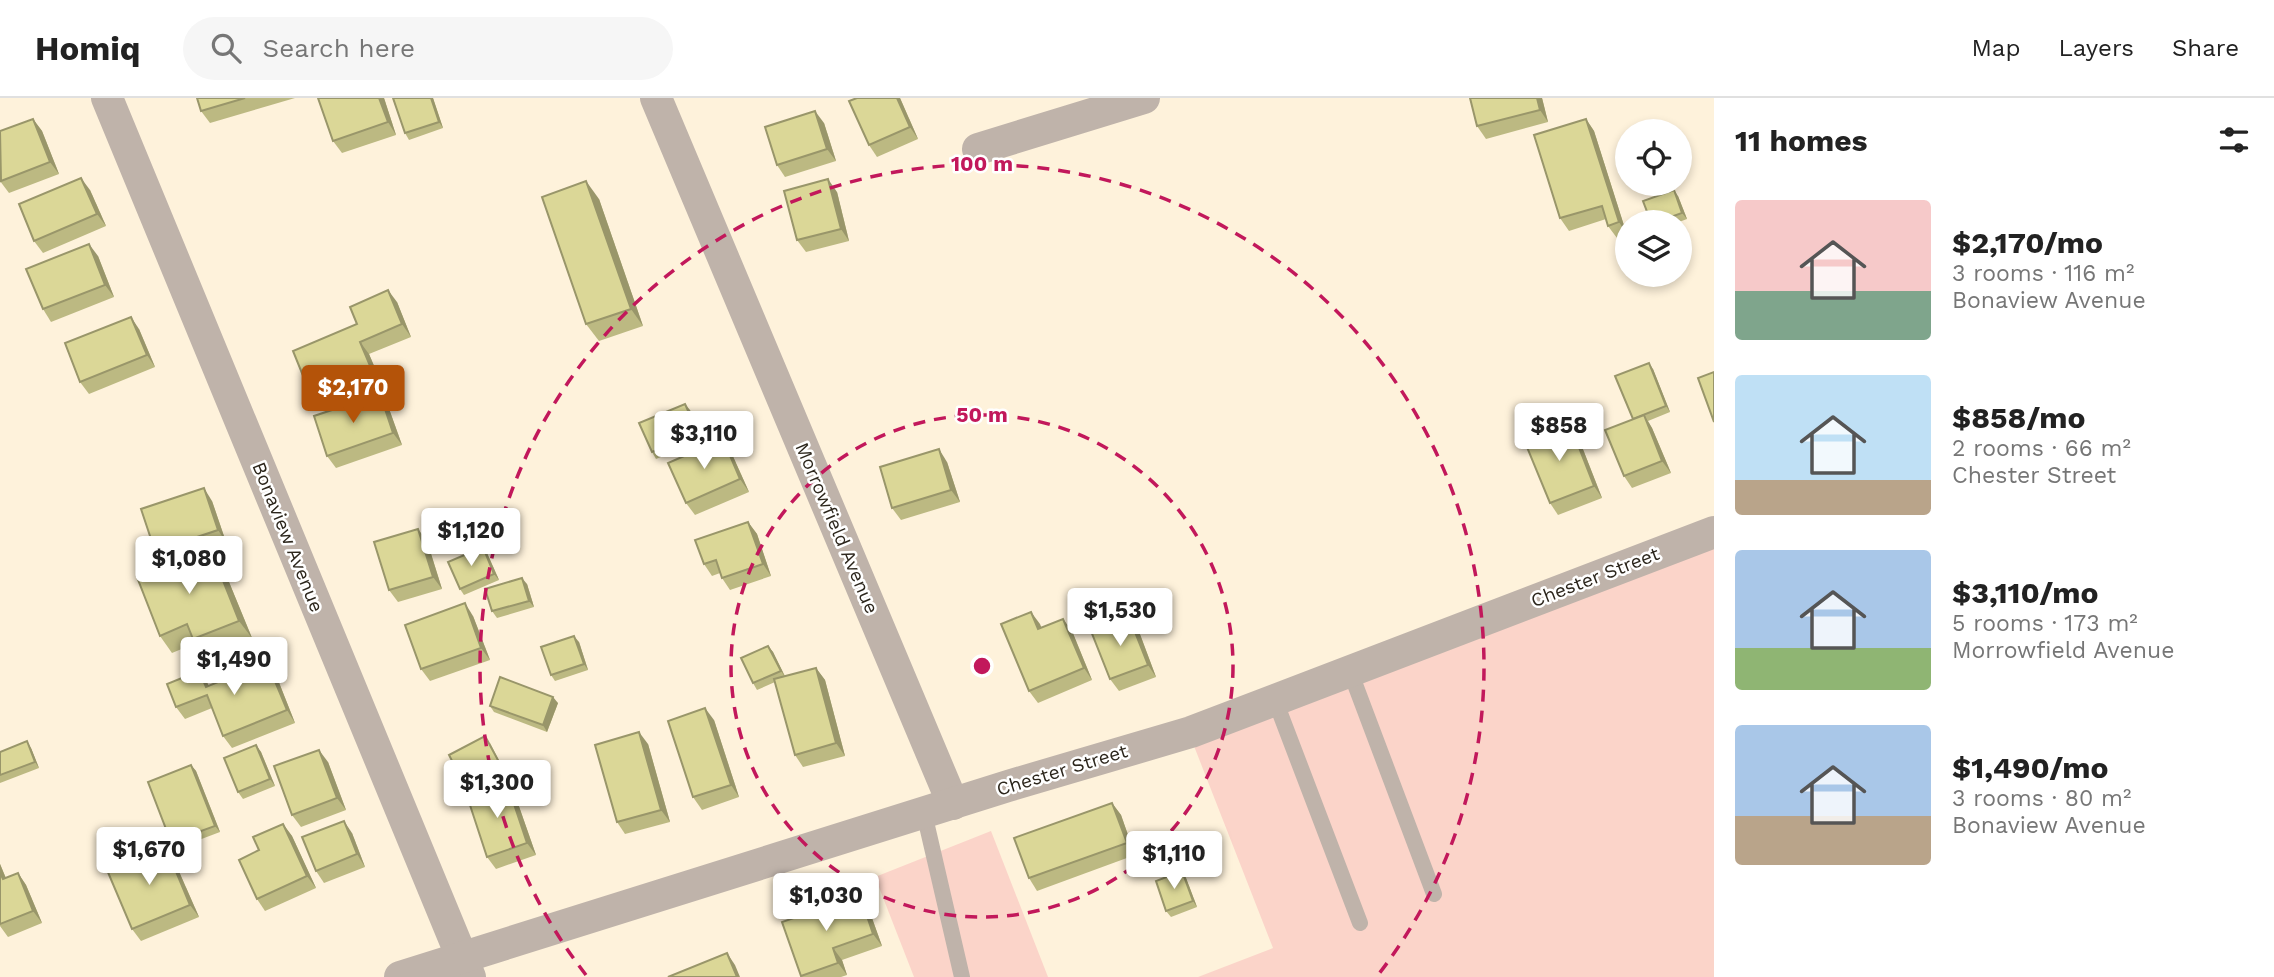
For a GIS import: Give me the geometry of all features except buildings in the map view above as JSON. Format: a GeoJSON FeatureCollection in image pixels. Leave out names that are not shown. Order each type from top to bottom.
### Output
{"type":"FeatureCollection","features":[{"type":"Feature","properties":{"kind":"street","name":"Bonaview Avenue"},"geometry":{"type":"LineString","coordinates":[[107,98],[466,967]]}},
{"type":"Feature","properties":{"kind":"street","name":"Morrowfield Avenue"},"geometry":{"type":"LineString","coordinates":[[656,98],[938,809]]}},
{"type":"Feature","properties":{"kind":"street"},"geometry":{"type":"LineString","coordinates":[[978,149],[1144,98]]}},
{"type":"Feature","properties":{"kind":"street","name":"Chester Street"},"geometry":{"type":"LineString","coordinates":[[400,977],[466,967],[938,809],[1191,732],[1714,532]]}},
{"type":"Feature","properties":{"kind":"lane"},"geometry":{"type":"LineString","coordinates":[[1350,671],[1434,894]]}},
{"type":"Feature","properties":{"kind":"lane"},"geometry":{"type":"LineString","coordinates":[[1275,700],[1360,923]]}},
{"type":"Feature","properties":{"kind":"lane"},"geometry":{"type":"LineString","coordinates":[[938,809],[962,977]]}},
{"type":"Feature","properties":{"kind":"shaded area"},"geometry":{"type":"Polygon","coordinates":[[[1714,544],[1714,977],[1198,977],[1273,948],[1194,746],[1714,544]]]}},
{"type":"Feature","properties":{"kind":"shaded area"},"geometry":{"type":"Polygon","coordinates":[[[991,831],[1048,977],[914,977],[875,877],[991,831]]]}}]}
